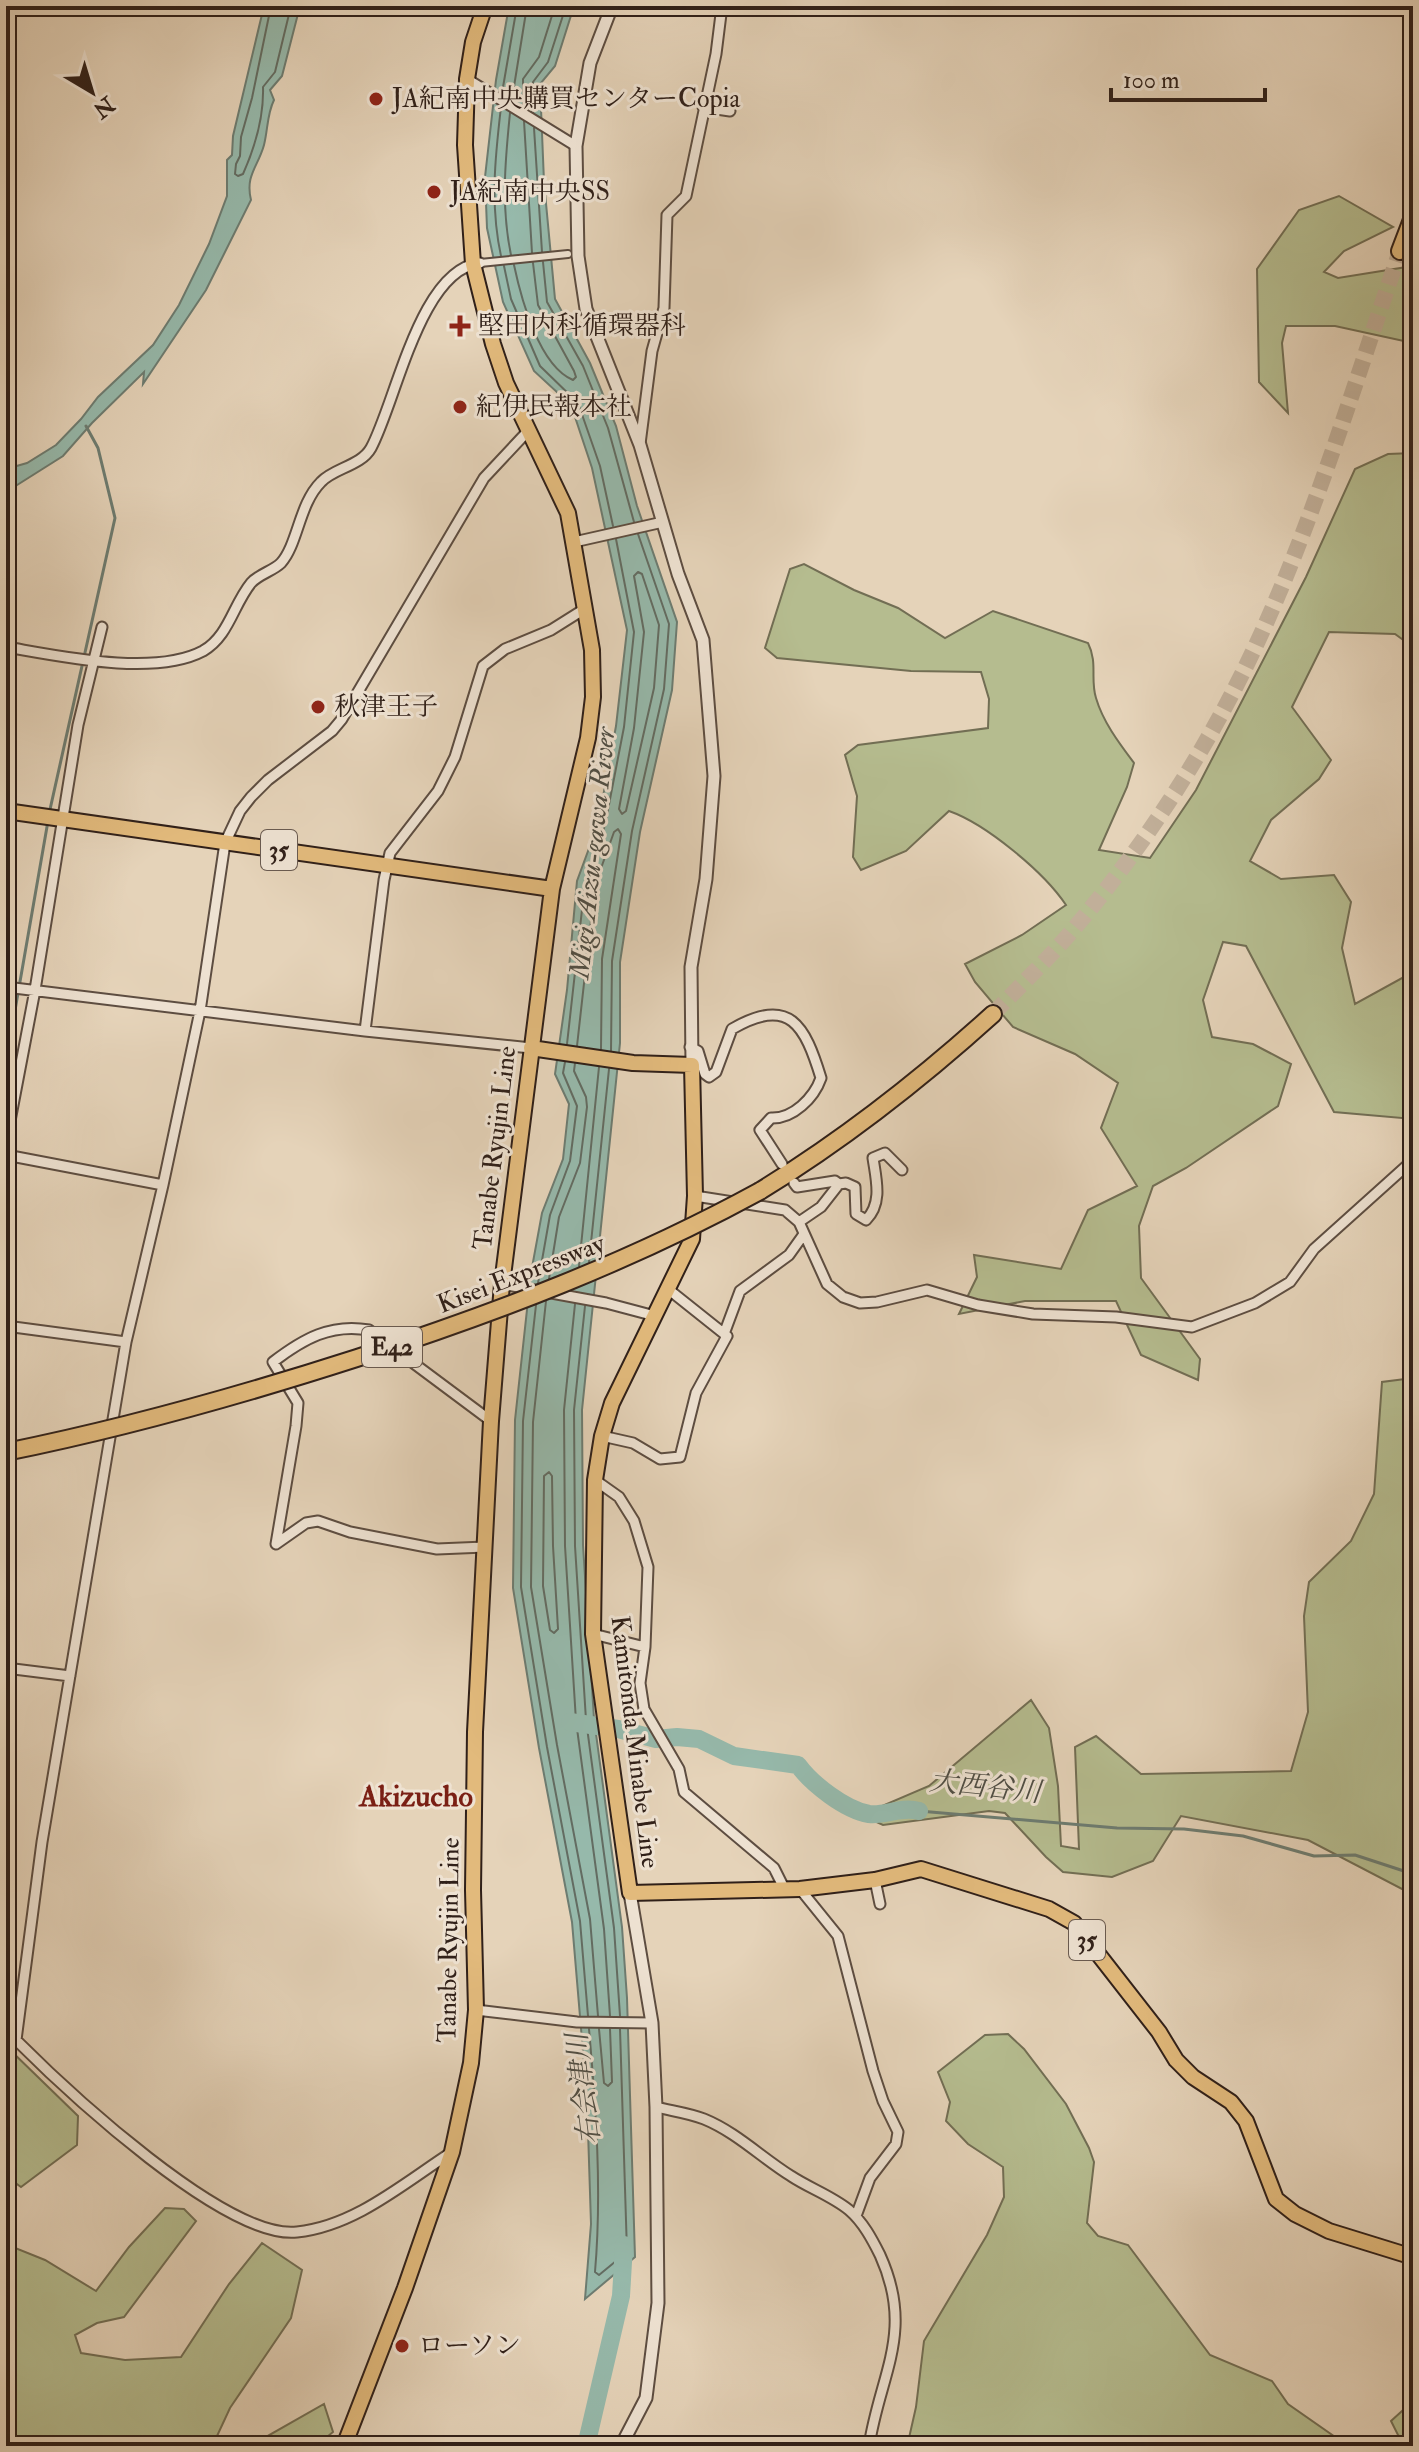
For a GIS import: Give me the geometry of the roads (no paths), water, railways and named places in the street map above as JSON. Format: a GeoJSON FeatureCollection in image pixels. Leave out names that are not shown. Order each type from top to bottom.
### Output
{"type":"FeatureCollection","features":[{"type":"Feature","properties":{"kind":"highway"},"geometry":{"type":"LineString","coordinates":[[1400,251],[1413,217]]}},
{"type":"Feature","properties":{"kind":"highway","name":"Kisei Expressway"},"geometry":{"type":"LineString","coordinates":[[6,1452],[245,1394],[451,1327],[581,1278],[660,1243],[760,1191],[807,1162],[888,1105],[993,1014]]}},
{"type":"Feature","properties":{"kind":"main road","name":"Tanabe Ryujin Line"},"geometry":{"type":"LineString","coordinates":[[344,2446],[405,2288],[452,2152],[471,2063],[476,2010],[473,1890],[475,1732],[491,1421],[502,1284],[537,1049],[552,889],[588,738],[593,697],[593,665],[577,541],[568,513],[506,383],[493,344],[476,264],[465,145],[467,79],[473,42],[485,6]]}},
{"type":"Feature","properties":{"kind":"main road","name":"35"},"geometry":{"type":"LineString","coordinates":[[6,811],[552,889]]}},
{"type":"Feature","properties":{"kind":"main road"},"geometry":{"type":"LineString","coordinates":[[537,1049],[633,1063],[692,1065]]}},
{"type":"Feature","properties":{"kind":"main road","name":"Kamitonda Minabe Line"},"geometry":{"type":"LineString","coordinates":[[692,1065],[695,1196],[692,1239],[612,1403],[602,1436],[595,1480],[593,1634],[630,1893],[792,1889],[875,1880],[921,1869],[1049,1909],[1074,1923],[1159,2032],[1176,2060],[1193,2077],[1231,2102],[1246,2121],[1276,2199],[1295,2214],[1329,2231],[1413,2257]]}},
{"type":"Feature","properties":{"kind":"street"},"geometry":{"type":"LineString","coordinates":[[612,6],[590,63],[571,143],[573,255],[586,309],[640,445],[660,522],[703,640],[714,776],[706,879],[691,967],[692,1065]]}},
{"type":"Feature","properties":{"kind":"street"},"geometry":{"type":"LineString","coordinates":[[640,445],[652,351],[664,308],[667,215],[686,196],[716,54],[722,6]]}},
{"type":"Feature","properties":{"kind":"street"},"geometry":{"type":"LineString","coordinates":[[467,79],[571,143]]}},
{"type":"Feature","properties":{"kind":"street"},"geometry":{"type":"LineString","coordinates":[[703,107],[730,111]]}},
{"type":"Feature","properties":{"kind":"street"},"geometry":{"type":"LineString","coordinates":[[6,647],[94,662],[144,664],[201,652],[217,641],[252,581],[281,563],[309,500],[323,480],[369,453],[415,335],[436,291],[452,275],[476,264],[573,255]]}},
{"type":"Feature","properties":{"kind":"street"},"geometry":{"type":"LineString","coordinates":[[452,2152],[363,2211],[327,2226],[278,2233],[233,2216],[196,2193],[102,2118],[16,2040],[42,1842],[126,1342],[200,1011],[225,843],[240,811],[251,797],[268,780],[332,731],[342,719],[484,478],[528,431]]}},
{"type":"Feature","properties":{"kind":"street"},"geometry":{"type":"LineString","coordinates":[[577,541],[660,522]]}},
{"type":"Feature","properties":{"kind":"street"},"geometry":{"type":"LineString","coordinates":[[365,1031],[390,853],[438,791],[455,757],[483,666],[505,649],[551,630],[586,608]]}},
{"type":"Feature","properties":{"kind":"street"},"geometry":{"type":"LineString","coordinates":[[6,1142],[35,990],[78,725],[102,627]]}},
{"type":"Feature","properties":{"kind":"street"},"geometry":{"type":"LineString","coordinates":[[6,987],[537,1049]]}},
{"type":"Feature","properties":{"kind":"street"},"geometry":{"type":"LineString","coordinates":[[690,1047],[698,1051],[705,1074],[709,1077],[716,1072],[732,1029],[746,1020],[777,1015],[790,1019],[805,1032],[821,1078],[818,1088],[807,1101],[783,1118],[771,1118],[760,1130],[782,1164]]}},
{"type":"Feature","properties":{"kind":"street"},"geometry":{"type":"LineString","coordinates":[[794,1183],[797,1187],[835,1181],[855,1187],[856,1214],[866,1220],[873,1213],[878,1188],[873,1158],[885,1153],[902,1170]]}},
{"type":"Feature","properties":{"kind":"street"},"geometry":{"type":"LineString","coordinates":[[6,1155],[163,1185]]}},
{"type":"Feature","properties":{"kind":"street"},"geometry":{"type":"LineString","coordinates":[[695,1196],[785,1210],[799,1222],[827,1284],[843,1297],[860,1303],[927,1290],[978,1305],[1033,1314],[1116,1317],[1192,1327],[1255,1303],[1290,1282],[1314,1249],[1413,1160]]}},
{"type":"Feature","properties":{"kind":"street"},"geometry":{"type":"LineString","coordinates":[[799,1222],[821,1207],[839,1184]]}},
{"type":"Feature","properties":{"kind":"street"},"geometry":{"type":"LineString","coordinates":[[724,1334],[740,1291],[789,1255],[804,1234]]}},
{"type":"Feature","properties":{"kind":"street"},"geometry":{"type":"LineString","coordinates":[[502,1284],[606,1303],[655,1316]]}},
{"type":"Feature","properties":{"kind":"street"},"geometry":{"type":"LineString","coordinates":[[602,1436],[633,1443],[660,1459],[680,1457],[696,1393],[727,1336],[668,1289]]}},
{"type":"Feature","properties":{"kind":"street"},"geometry":{"type":"LineString","coordinates":[[6,1326],[126,1342]]}},
{"type":"Feature","properties":{"kind":"street"},"geometry":{"type":"LineString","coordinates":[[485,1547],[437,1549],[350,1532],[318,1521],[306,1523],[276,1544],[298,1403],[273,1362],[301,1341],[347,1326],[369,1330],[491,1421]]}},
{"type":"Feature","properties":{"kind":"street"},"geometry":{"type":"LineString","coordinates":[[595,1480],[619,1497],[634,1521],[648,1567],[645,1647],[640,1683],[644,1709],[679,1769],[684,1792],[774,1868],[838,1936],[873,2071],[898,2132],[896,2144],[870,2178],[856,2216]]}},
{"type":"Feature","properties":{"kind":"street"},"geometry":{"type":"LineString","coordinates":[[593,1634],[645,1647]]}},
{"type":"Feature","properties":{"kind":"street"},"geometry":{"type":"LineString","coordinates":[[6,1668],[70,1676]]}},
{"type":"Feature","properties":{"kind":"street"},"geometry":{"type":"LineString","coordinates":[[875,1880],[880,1904]]}},
{"type":"Feature","properties":{"kind":"street"},"geometry":{"type":"LineString","coordinates":[[621,2446],[646,2398],[658,2303],[652,2023],[630,1893]]}},
{"type":"Feature","properties":{"kind":"street"},"geometry":{"type":"LineString","coordinates":[[476,2010],[577,2022],[652,2023]]}},
{"type":"Feature","properties":{"kind":"street"},"geometry":{"type":"LineString","coordinates":[[656,2107],[703,2119],[737,2137],[756,2154],[803,2184],[847,2207],[874,2242],[893,2292],[896,2331],[869,2446]]}},
{"type":"Feature","properties":{"kind":"water"},"geometry":{"type":"Polygon","coordinates":[[[264,6],[300,6],[282,76],[270,90],[274,100],[264,145],[251,177],[251,200],[206,290],[143,384],[144,372],[63,456],[6,492],[6,469],[27,463],[56,445],[98,397],[153,345],[179,305],[209,244],[227,196],[227,160],[232,155],[233,136],[264,6]]]}},
{"type":"Feature","properties":{"kind":"water","name":"Migi Aizu-gawa River"},"geometry":{"type":"Polygon","coordinates":[[[509,6],[574,6],[555,66],[540,84],[544,182],[555,299],[590,363],[616,426],[637,506],[677,622],[672,690],[640,832],[620,962],[620,1043],[582,1410],[583,1545],[594,1719],[622,1927],[627,1998],[635,2257],[585,2299],[591,2224],[587,2099],[572,1922],[513,1588],[515,1420],[531,1273],[542,1213],[563,1159],[569,1104],[555,1074],[567,990],[577,881],[598,824],[616,726],[627,630],[592,468],[571,405],[534,371],[503,302],[487,228],[485,177],[496,80],[509,6]]]}},
{"type":"Feature","properties":{"kind":"waterway"},"geometry":{"type":"LineString","coordinates":[[49,814],[115,518],[98,448],[86,426]]}},
{"type":"Feature","properties":{"kind":"waterway"},"geometry":{"type":"LineString","coordinates":[[6,1062],[48,821]]}},
{"type":"Feature","properties":{"kind":"waterway","name":"大西谷川"},"geometry":{"type":"LineString","coordinates":[[570,1722],[618,1729],[656,1739],[699,1739],[734,1756],[798,1765],[830,1795],[860,1812],[919,1811]]}},
{"type":"Feature","properties":{"kind":"waterway","name":"大西谷川"},"geometry":{"type":"LineString","coordinates":[[919,1811],[1117,1828],[1184,1829],[1243,1836],[1314,1856],[1355,1855],[1413,1874]]}},
{"type":"Feature","properties":{"kind":"waterway","name":"右会津川"},"geometry":{"type":"LineString","coordinates":[[586,2446],[621,2296],[624,2245]]}},
{"type":"Feature","properties":{"kind":"tunnel"},"geometry":{"type":"LineString","coordinates":[[993,1014],[1065,939],[1113,880],[1158,819],[1217,722],[1260,636],[1305,528],[1400,251]]}},
{"type":"Feature","properties":{"kind":"place","name":"JA紀南中央購買センターCopia"},"geometry":{"type":"Point","coordinates":[376,99]}},
{"type":"Feature","properties":{"kind":"place","name":"JA紀南中央SS"},"geometry":{"type":"Point","coordinates":[434,192]}},
{"type":"Feature","properties":{"kind":"place","name":"堅田内科循環器科"},"geometry":{"type":"Point","coordinates":[460,326]}},
{"type":"Feature","properties":{"kind":"place","name":"紀伊民報本社"},"geometry":{"type":"Point","coordinates":[460,407]}},
{"type":"Feature","properties":{"kind":"place","name":"秋津王子"},"geometry":{"type":"Point","coordinates":[318,707]}},
{"type":"Feature","properties":{"kind":"place","name":"ローソン"},"geometry":{"type":"Point","coordinates":[402,2346]}},
{"type":"Feature","properties":{"kind":"district","name":"Akizucho"},"geometry":{"type":"Point","coordinates":[416,1796]}}]}
